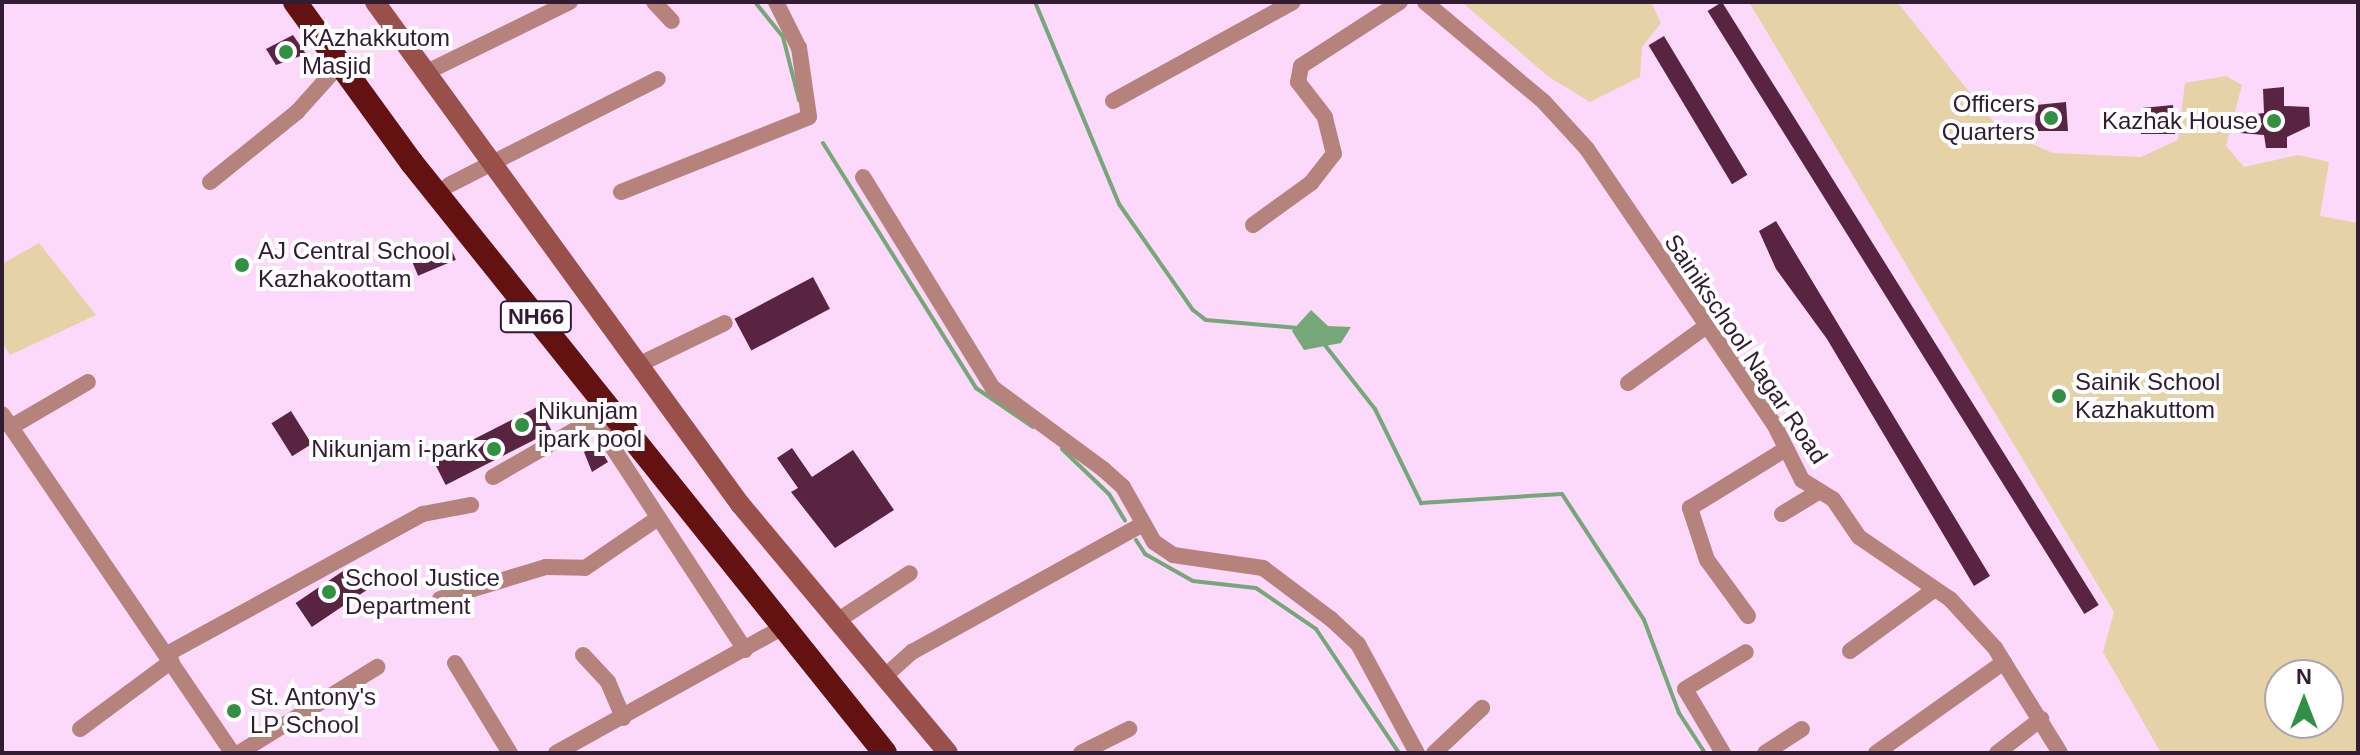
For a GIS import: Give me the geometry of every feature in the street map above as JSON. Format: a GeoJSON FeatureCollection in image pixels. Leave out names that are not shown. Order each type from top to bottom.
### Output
{"type":"FeatureCollection","features":[{"type":"Feature","properties":{"kind":"highway","name":"NH66"},"geometry":{"type":"LineString","coordinates":[[295,2],[340,64],[885,753]]}},
{"type":"Feature","properties":{"kind":"street"},"geometry":{"type":"LineString","coordinates":[[375,2],[429,71],[740,504],[948,753]]}},
{"type":"Feature","properties":{"kind":"street"},"geometry":{"type":"LineString","coordinates":[[429,71],[570,2]]}},
{"type":"Feature","properties":{"kind":"street"},"geometry":{"type":"LineString","coordinates":[[654,2],[672,21]]}},
{"type":"Feature","properties":{"kind":"street"},"geometry":{"type":"LineString","coordinates":[[621,192],[809,117],[799,48],[776,2]]}},
{"type":"Feature","properties":{"kind":"street"},"geometry":{"type":"LineString","coordinates":[[1113,101],[1293,2]]}},
{"type":"Feature","properties":{"kind":"street"},"geometry":{"type":"LineString","coordinates":[[1253,225],[1311,183],[1334,154],[1325,117],[1298,82],[1301,66],[1400,2]]}},
{"type":"Feature","properties":{"kind":"street","name":"Sainikschool Nagar Road"},"geometry":{"type":"LineString","coordinates":[[1425,2],[1544,102],[1587,149],[1786,449],[1802,480],[1820,491],[1859,537],[1935,589],[2004,662],[2060,753]]}},
{"type":"Feature","properties":{"kind":"street"},"geometry":{"type":"LineString","coordinates":[[210,182],[297,112],[340,64]]}},
{"type":"Feature","properties":{"kind":"street"},"geometry":{"type":"LineString","coordinates":[[449,185],[658,79]]}},
{"type":"Feature","properties":{"kind":"street"},"geometry":{"type":"LineString","coordinates":[[863,177],[977,369],[1123,487],[1141,525],[1173,555],[1263,568],[1306,598],[1358,644],[1417,753]]}},
{"type":"Feature","properties":{"kind":"street"},"geometry":{"type":"LineString","coordinates":[[640,364],[725,323]]}},
{"type":"Feature","properties":{"kind":"street"},"geometry":{"type":"LineString","coordinates":[[1628,383],[1705,327]]}},
{"type":"Feature","properties":{"kind":"street"},"geometry":{"type":"LineString","coordinates":[[88,382],[6,421],[232,753]]}},
{"type":"Feature","properties":{"kind":"street"},"geometry":{"type":"LineString","coordinates":[[493,477],[594,419],[745,650]]}},
{"type":"Feature","properties":{"kind":"street"},"geometry":{"type":"LineString","coordinates":[[1748,616],[1707,560],[1690,508],[1786,449]]}},
{"type":"Feature","properties":{"kind":"street"},"geometry":{"type":"LineString","coordinates":[[1782,514],[1820,491]]}},
{"type":"Feature","properties":{"kind":"street"},"geometry":{"type":"LineString","coordinates":[[80,729],[170,658],[423,514],[471,505]]}},
{"type":"Feature","properties":{"kind":"street"},"geometry":{"type":"LineString","coordinates":[[440,599],[546,567],[585,568],[658,518]]}},
{"type":"Feature","properties":{"kind":"street"},"geometry":{"type":"LineString","coordinates":[[884,677],[912,652],[1141,525]]}},
{"type":"Feature","properties":{"kind":"street"},"geometry":{"type":"LineString","coordinates":[[837,621],[910,573]]}},
{"type":"Feature","properties":{"kind":"street"},"geometry":{"type":"LineString","coordinates":[[1850,651],[1935,589]]}},
{"type":"Feature","properties":{"kind":"street"},"geometry":{"type":"LineString","coordinates":[[556,753],[783,627]]}},
{"type":"Feature","properties":{"kind":"street"},"geometry":{"type":"LineString","coordinates":[[1723,753],[1685,689],[1746,652]]}},
{"type":"Feature","properties":{"kind":"street"},"geometry":{"type":"LineString","coordinates":[[583,655],[608,682],[623,718]]}},
{"type":"Feature","properties":{"kind":"street"},"geometry":{"type":"LineString","coordinates":[[1876,753],[2004,662]]}},
{"type":"Feature","properties":{"kind":"street"},"geometry":{"type":"LineString","coordinates":[[455,663],[510,753]]}},
{"type":"Feature","properties":{"kind":"street"},"geometry":{"type":"LineString","coordinates":[[239,753],[377,667]]}},
{"type":"Feature","properties":{"kind":"street"},"geometry":{"type":"LineString","coordinates":[[1434,753],[1482,708]]}},
{"type":"Feature","properties":{"kind":"street"},"geometry":{"type":"LineString","coordinates":[[1997,753],[2041,719]]}},
{"type":"Feature","properties":{"kind":"street"},"geometry":{"type":"LineString","coordinates":[[1081,753],[1129,729]]}},
{"type":"Feature","properties":{"kind":"street"},"geometry":{"type":"LineString","coordinates":[[1765,753],[1802,729]]}},
{"type":"Feature","properties":{"kind":"shaded area"},"geometry":{"type":"Polygon","coordinates":[[[1462,2],[1651,2],[1661,23],[1642,47],[1640,77],[1590,102],[1549,77],[1462,2]]]}},
{"type":"Feature","properties":{"kind":"shaded area"},"geometry":{"type":"Polygon","coordinates":[[[1749,2],[1897,2],[2000,130],[2053,153],[2141,157],[2178,140],[2185,83],[2226,76],[2242,85],[2226,146],[2244,167],[2298,155],[2329,162],[2320,216],[2358,223],[2358,753],[2161,753],[2103,652],[2114,612],[1749,2]]]}},
{"type":"Feature","properties":{"kind":"shaded area"},"geometry":{"type":"Polygon","coordinates":[[[39,243],[96,315],[10,355],[2,342],[2,264],[39,243]]]}},
{"type":"Feature","properties":{"kind":"shaded area"},"geometry":{"type":"Polygon","coordinates":[[[1311,310],[1328,326],[1351,327],[1341,343],[1304,350],[1292,331],[1311,310]]]}},
{"type":"Feature","properties":{"kind":"building"},"geometry":{"type":"Polygon","coordinates":[[[1722,2],[2099,605],[2084,614],[1708,11],[1722,2]]]}},
{"type":"Feature","properties":{"kind":"building","name":"KAzhakkutom Masjid"},"geometry":{"type":"Polygon","coordinates":[[[293,35],[306,54],[276,65],[266,49],[293,35]]]}},
{"type":"Feature","properties":{"kind":"building"},"geometry":{"type":"Polygon","coordinates":[[[1664,36],[1747,175],[1732,184],[1649,45],[1664,36]]]}},
{"type":"Feature","properties":{"kind":"building","name":"Kazhak House"},"geometry":{"type":"Polygon","coordinates":[[[2284,87],[2284,106],[2309,107],[2310,126],[2287,137],[2287,148],[2266,148],[2264,135],[2240,133],[2240,116],[2264,113],[2263,89],[2284,87]]]}},
{"type":"Feature","properties":{"kind":"building","name":"Officers Quarters"},"geometry":{"type":"Polygon","coordinates":[[[2066,102],[2068,131],[2035,131],[2036,105],[2066,102]]]}},
{"type":"Feature","properties":{"kind":"building"},"geometry":{"type":"Polygon","coordinates":[[[2173,105],[2175,134],[2141,134],[2142,108],[2173,105]]]}},
{"type":"Feature","properties":{"kind":"building"},"geometry":{"type":"Polygon","coordinates":[[[1776,221],[1990,576],[1974,586],[1827,339],[1776,269],[1759,231],[1776,221]]]}},
{"type":"Feature","properties":{"kind":"building"},"geometry":{"type":"Polygon","coordinates":[[[450,246],[456,260],[418,276],[412,262],[450,246]]]}},
{"type":"Feature","properties":{"kind":"building"},"geometry":{"type":"Polygon","coordinates":[[[813,277],[830,309],[751,351],[734,319],[813,277]]]}},
{"type":"Feature","properties":{"kind":"building","name":"Nikunjam i-park"},"geometry":{"type":"Polygon","coordinates":[[[539,406],[552,431],[446,485],[433,460],[539,406]]]}},
{"type":"Feature","properties":{"kind":"building"},"geometry":{"type":"Polygon","coordinates":[[[291,411],[312,444],[292,456],[271,423],[291,411]]]}},
{"type":"Feature","properties":{"kind":"building"},"geometry":{"type":"Polygon","coordinates":[[[598,445],[608,462],[592,472],[584,452],[598,445]]]}},
{"type":"Feature","properties":{"kind":"building"},"geometry":{"type":"Polygon","coordinates":[[[792,448],[812,477],[853,450],[894,510],[835,548],[791,492],[798,488],[777,458],[792,448]]]}},
{"type":"Feature","properties":{"kind":"building","name":"School Justice Department"},"geometry":{"type":"Polygon","coordinates":[[[352,565],[368,589],[312,627],[296,603],[352,565]]]}},
{"type":"Feature","properties":{"kind":"waterway"},"geometry":{"type":"LineString","coordinates":[[755,2],[783,37],[799,100]]}},
{"type":"Feature","properties":{"kind":"waterway"},"geometry":{"type":"LineString","coordinates":[[1035,2],[1119,204],[1193,310],[1206,320],[1298,328]]}},
{"type":"Feature","properties":{"kind":"waterway"},"geometry":{"type":"LineString","coordinates":[[823,143],[976,388],[1033,427]]}},
{"type":"Feature","properties":{"kind":"waterway"},"geometry":{"type":"LineString","coordinates":[[1324,344],[1375,409],[1421,503],[1562,494],[1644,620],[1679,713],[1705,753]]}},
{"type":"Feature","properties":{"kind":"waterway"},"geometry":{"type":"LineString","coordinates":[[1062,449],[1109,494],[1125,521]]}},
{"type":"Feature","properties":{"kind":"waterway"},"geometry":{"type":"LineString","coordinates":[[1136,540],[1145,554],[1193,581],[1256,588],[1316,629],[1399,753]]}},
{"type":"Feature","properties":{"kind":"place","name":"KAzhakkutom Masjid"},"geometry":{"type":"Point","coordinates":[286,52]}},
{"type":"Feature","properties":{"kind":"place","name":"Officers Quarters"},"geometry":{"type":"Point","coordinates":[2051,118]}},
{"type":"Feature","properties":{"kind":"place","name":"Kazhak House"},"geometry":{"type":"Point","coordinates":[2274,121]}},
{"type":"Feature","properties":{"kind":"place","name":"AJ Central School Kazhakoottam"},"geometry":{"type":"Point","coordinates":[242,265]}},
{"type":"Feature","properties":{"kind":"place","name":"Sainik School Kazhakuttom"},"geometry":{"type":"Point","coordinates":[2059,396]}},
{"type":"Feature","properties":{"kind":"place","name":"Nikunjam ipark pool"},"geometry":{"type":"Point","coordinates":[522,425]}},
{"type":"Feature","properties":{"kind":"place","name":"Nikunjam i-park"},"geometry":{"type":"Point","coordinates":[494,449]}},
{"type":"Feature","properties":{"kind":"place","name":"School Justice Department"},"geometry":{"type":"Point","coordinates":[329,592]}},
{"type":"Feature","properties":{"kind":"place","name":"St. Antony's LP School"},"geometry":{"type":"Point","coordinates":[234,711]}}]}
